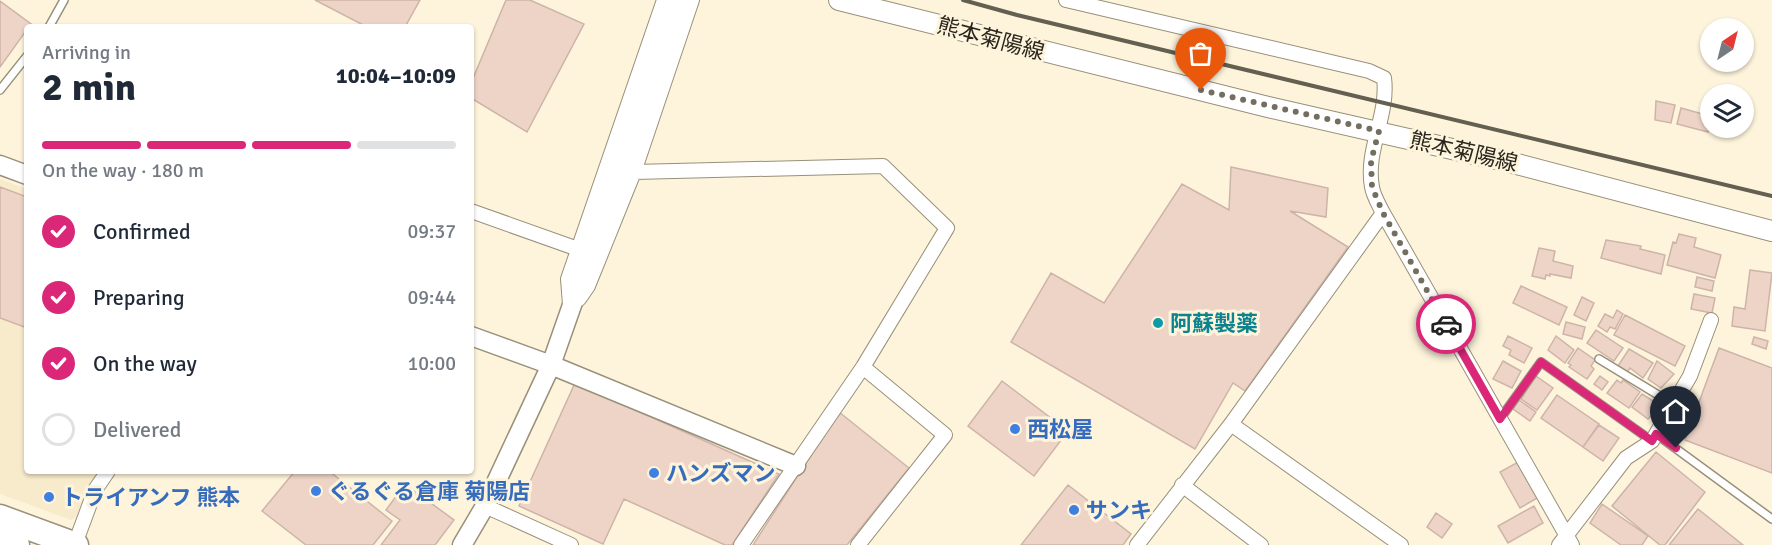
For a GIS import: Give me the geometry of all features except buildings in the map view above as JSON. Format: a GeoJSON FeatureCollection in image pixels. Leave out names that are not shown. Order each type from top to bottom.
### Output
{"type":"FeatureCollection","features":[{"type":"Feature","properties":{"kind":"highway"},"geometry":{"type":"LineString","coordinates":[[0,517],[76,545]]}},
{"type":"Feature","properties":{"kind":"highway"},"geometry":{"type":"LineString","coordinates":[[0,539],[16,545]]}},
{"type":"Feature","properties":{"kind":"main road","name":"熊本菊陽線"},"geometry":{"type":"LineString","coordinates":[[839,0],[1509,162],[1772,231]]}},
{"type":"Feature","properties":{"kind":"street"},"geometry":{"type":"LineString","coordinates":[[570,310],[568,279],[664,0]]}},
{"type":"Feature","properties":{"kind":"street"},"geometry":{"type":"LineString","coordinates":[[462,545],[485,506],[551,365],[679,0]]}},
{"type":"Feature","properties":{"kind":"street"},"geometry":{"type":"LineString","coordinates":[[570,310],[588,286],[634,172],[692,0]]}},
{"type":"Feature","properties":{"kind":"street"},"geometry":{"type":"LineString","coordinates":[[1066,0],[1368,71],[1384,78],[1386,93],[1371,161],[1372,187],[1383,213],[1500,419],[1566,541],[1626,458],[1654,437],[1690,376],[1711,320]]}},
{"type":"Feature","properties":{"kind":"street"},"geometry":{"type":"LineString","coordinates":[[0,165],[24,174]]}},
{"type":"Feature","properties":{"kind":"street"},"geometry":{"type":"LineString","coordinates":[[634,172],[883,166],[947,228],[863,366],[741,545]]}},
{"type":"Feature","properties":{"kind":"street"},"geometry":{"type":"LineString","coordinates":[[1137,545],[1231,424],[1383,213]]}},
{"type":"Feature","properties":{"kind":"street"},"geometry":{"type":"LineString","coordinates":[[474,216],[578,249]]}},
{"type":"Feature","properties":{"kind":"street"},"geometry":{"type":"LineString","coordinates":[[474,337],[551,365],[796,466]]}},
{"type":"Feature","properties":{"kind":"street"},"geometry":{"type":"LineString","coordinates":[[858,545],[945,435],[863,366]]}},
{"type":"Feature","properties":{"kind":"street"},"geometry":{"type":"LineString","coordinates":[[1231,424],[1401,545]]}},
{"type":"Feature","properties":{"kind":"street"},"geometry":{"type":"LineString","coordinates":[[76,545],[96,490],[106,474]]}},
{"type":"Feature","properties":{"kind":"street"},"geometry":{"type":"LineString","coordinates":[[1182,485],[1261,545]]}},
{"type":"Feature","properties":{"kind":"street"},"geometry":{"type":"LineString","coordinates":[[485,506],[571,545]]}},
{"type":"Feature","properties":{"kind":"lane"},"geometry":{"type":"LineString","coordinates":[[51,24],[64,0]]}},
{"type":"Feature","properties":{"kind":"lane"},"geometry":{"type":"LineString","coordinates":[[0,90],[24,60]]}},
{"type":"Feature","properties":{"kind":"lane"},"geometry":{"type":"LineString","coordinates":[[1599,359],[1673,404]]}},
{"type":"Feature","properties":{"kind":"lane"},"geometry":{"type":"LineString","coordinates":[[1500,419],[1541,362],[1772,519]]}},
{"type":"Feature","properties":{"kind":"shaded area"},"geometry":{"type":"Polygon","coordinates":[[[0,179],[24,188],[24,474],[96,474],[75,518],[71,520],[0,494],[0,179]]]}},
{"type":"Feature","properties":{"kind":"railway"},"geometry":{"type":"LineString","coordinates":[[963,0],[1017,15],[1772,196]]}},
{"type":"Feature","properties":{"kind":"way so far"},"geometry":{"type":"LineString","coordinates":[[1201,90],[1379,131],[1371,161],[1372,187],[1383,213],[1446,324]]}},
{"type":"Feature","properties":{"kind":"place","name":"阿蘇製薬"},"geometry":{"type":"Point","coordinates":[1158,323]}},
{"type":"Feature","properties":{"kind":"place","name":"西松屋"},"geometry":{"type":"Point","coordinates":[1015,429]}},
{"type":"Feature","properties":{"kind":"place","name":"ハンズマン"},"geometry":{"type":"Point","coordinates":[654,473]}},
{"type":"Feature","properties":{"kind":"place","name":"ぐるぐる倉庫 菊陽店"},"geometry":{"type":"Point","coordinates":[316,491]}},
{"type":"Feature","properties":{"kind":"place","name":"トライアンフ 熊本"},"geometry":{"type":"Point","coordinates":[49,497]}},
{"type":"Feature","properties":{"kind":"place","name":"サンキ"},"geometry":{"type":"Point","coordinates":[1074,510]}},
{"type":"Feature","properties":{"kind":"route"},"geometry":{"type":"LineString","coordinates":[[1446,324],[1500,419],[1541,362],[1652,441],[1656,434],[1676,448]]}}]}
